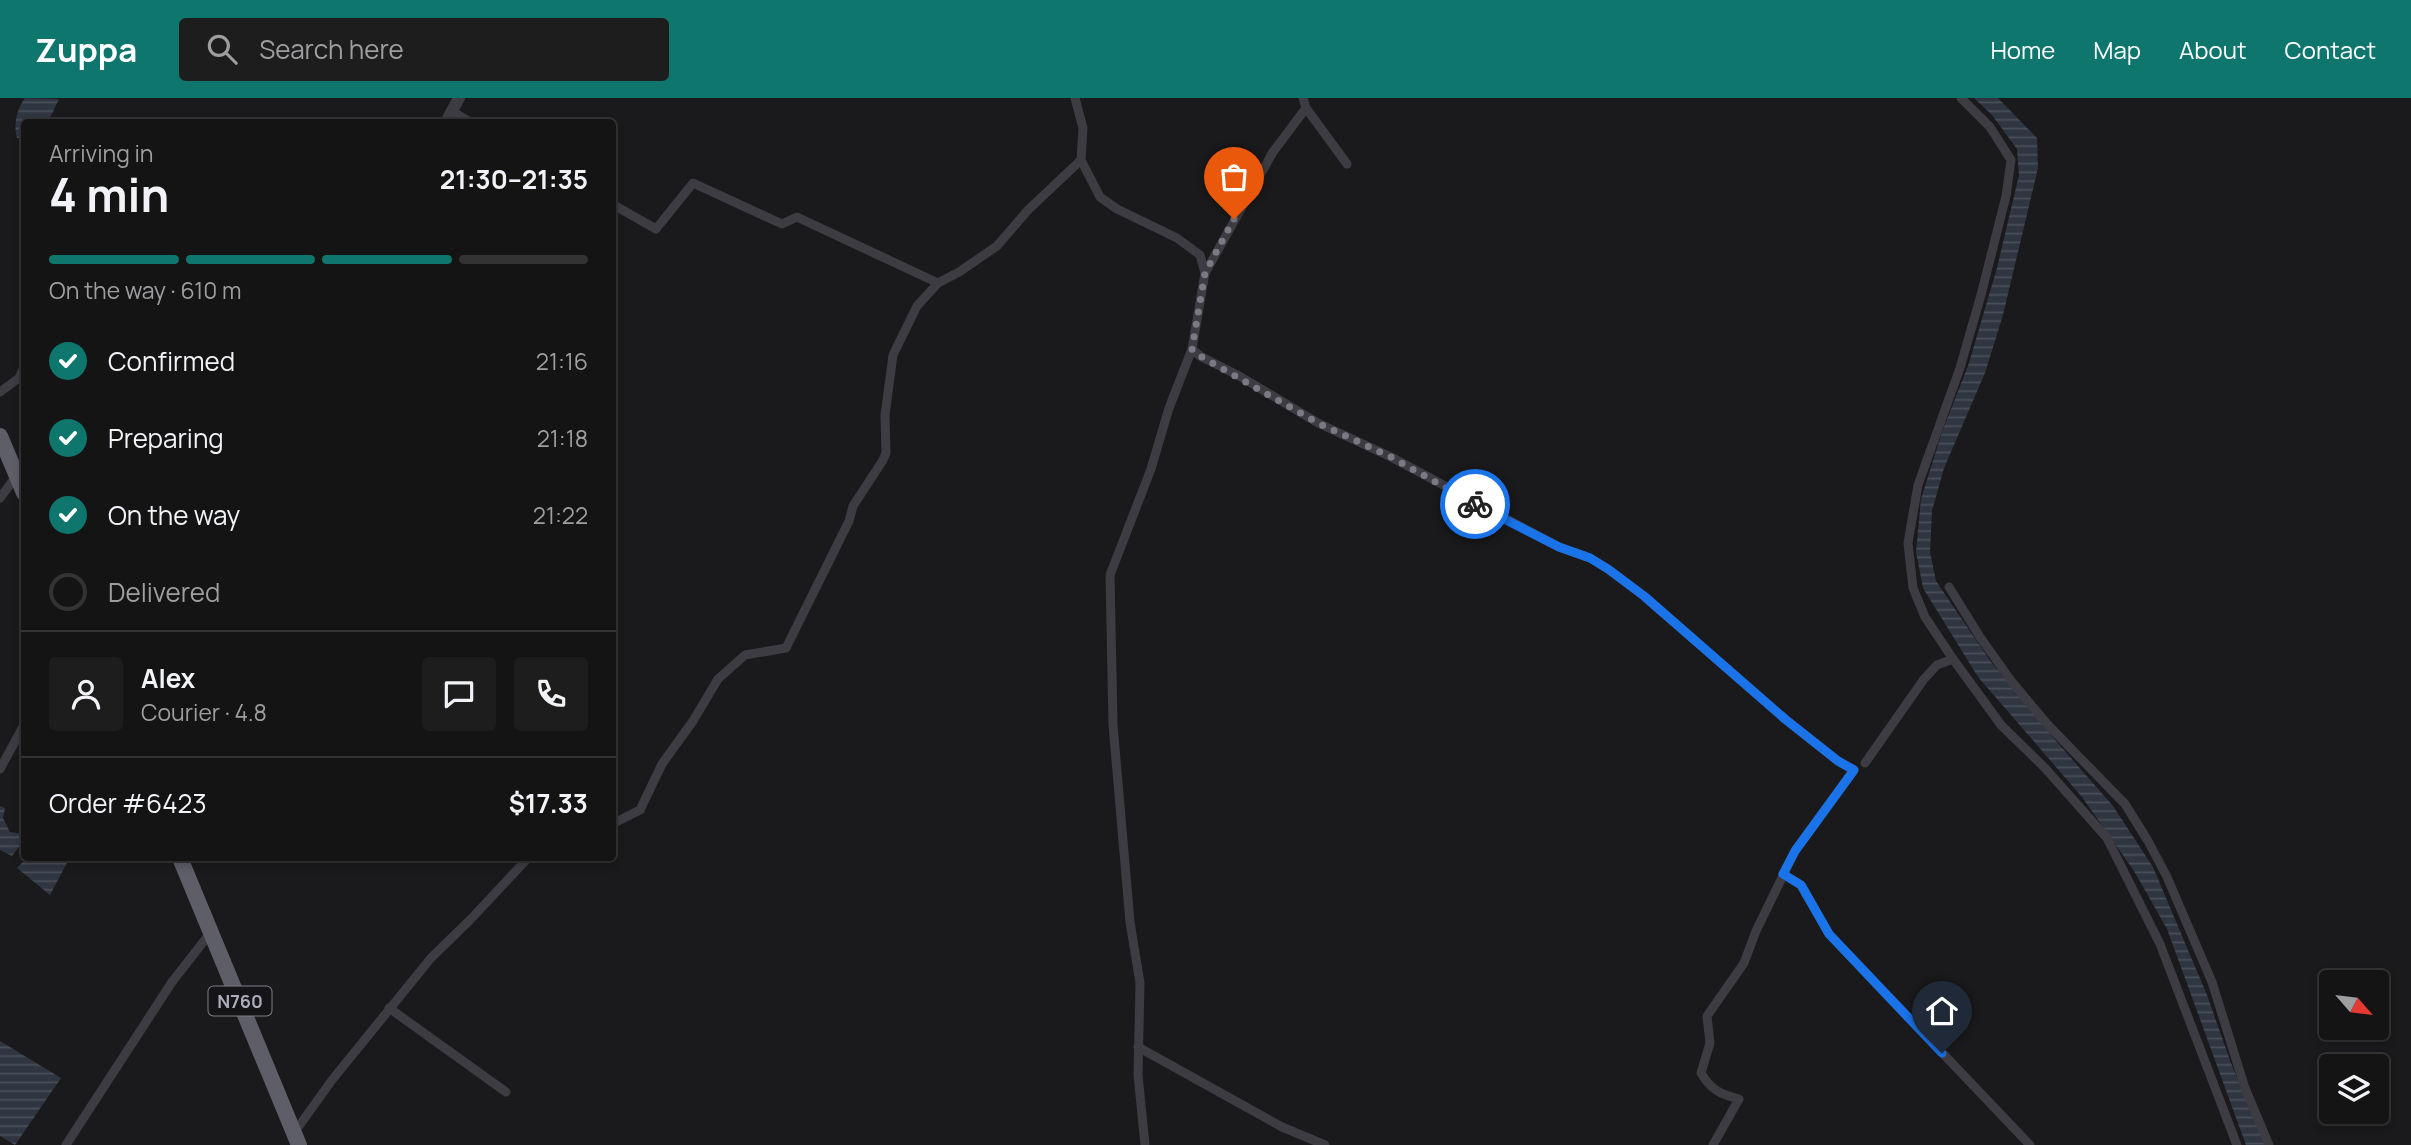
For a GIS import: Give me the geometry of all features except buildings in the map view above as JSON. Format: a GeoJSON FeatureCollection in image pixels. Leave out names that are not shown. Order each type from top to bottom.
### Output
{"type":"FeatureCollection","features":[{"type":"Feature","properties":{"kind":"highway"},"geometry":{"type":"LineString","coordinates":[[0,436],[21,485]]}},
{"type":"Feature","properties":{"kind":"highway","name":"N760"},"geometry":{"type":"LineString","coordinates":[[181,861],[297,1139]]}},
{"type":"Feature","properties":{"kind":"street"},"geometry":{"type":"LineString","coordinates":[[449,117],[459,98]]}},
{"type":"Feature","properties":{"kind":"street"},"geometry":{"type":"LineString","coordinates":[[1075,98],[1083,128],[1081,160],[1100,197],[1117,209],[1177,238],[1200,255],[1205,273]]}},
{"type":"Feature","properties":{"kind":"street"},"geometry":{"type":"LineString","coordinates":[[1961,98],[1990,127],[2011,160],[2006,196],[1981,295],[1960,368],[1918,485],[1908,543],[1913,588],[1925,617],[2001,725],[2045,768],[2108,838],[2160,944],[2237,1145]]}},
{"type":"Feature","properties":{"kind":"street"},"geometry":{"type":"LineString","coordinates":[[1145,1145],[1138,1075],[1140,983],[1130,922],[1113,725],[1111,575],[1192,349],[1205,273],[1273,152],[1304,103],[1347,164]]}},
{"type":"Feature","properties":{"kind":"street"},"geometry":{"type":"LineString","coordinates":[[616,822],[640,810],[662,764],[693,721],[718,679],[745,655],[786,648],[849,521],[853,506],[886,453],[885,415],[893,355],[917,306],[938,283],[997,246],[1028,209],[1081,160]]}},
{"type":"Feature","properties":{"kind":"street"},"geometry":{"type":"LineString","coordinates":[[616,206],[656,229],[693,183],[782,224],[797,217],[938,283]]}},
{"type":"Feature","properties":{"kind":"street"},"geometry":{"type":"LineString","coordinates":[[1192,349],[1318,423],[1391,457],[1559,547],[1590,558],[1608,569],[1644,596],[1785,719],[1838,761],[1854,770],[1795,851],[1744,963],[1707,1016],[1710,1043],[1701,1073],[1709,1087],[1720,1094],[1739,1099],[1713,1145]]}},
{"type":"Feature","properties":{"kind":"street"},"geometry":{"type":"LineString","coordinates":[[0,393],[21,374]]}},
{"type":"Feature","properties":{"kind":"street"},"geometry":{"type":"LineString","coordinates":[[0,498],[17,475]]}},
{"type":"Feature","properties":{"kind":"street"},"geometry":{"type":"LineString","coordinates":[[1949,587],[2012,682],[2048,725],[2125,804],[2148,841],[2167,877],[2212,982],[2245,1088],[2269,1145]]}},
{"type":"Feature","properties":{"kind":"street"},"geometry":{"type":"LineString","coordinates":[[1865,763],[1924,679],[1937,665],[1952,659]]}},
{"type":"Feature","properties":{"kind":"street"},"geometry":{"type":"LineString","coordinates":[[0,769],[21,731]]}},
{"type":"Feature","properties":{"kind":"street"},"geometry":{"type":"LineString","coordinates":[[297,1139],[332,1080],[389,1008],[431,958],[525,861]]}},
{"type":"Feature","properties":{"kind":"street"},"geometry":{"type":"LineString","coordinates":[[1783,874],[1801,885],[1829,934],[2030,1145]]}},
{"type":"Feature","properties":{"kind":"street"},"geometry":{"type":"LineString","coordinates":[[66,1145],[172,982],[211,932]]}},
{"type":"Feature","properties":{"kind":"street"},"geometry":{"type":"LineString","coordinates":[[389,1008],[506,1092]]}},
{"type":"Feature","properties":{"kind":"street"},"geometry":{"type":"LineString","coordinates":[[1139,1047],[1282,1127],[1325,1145]]}},
{"type":"Feature","properties":{"kind":"water"},"geometry":{"type":"Polygon","coordinates":[[[25,98],[59,99],[49,119],[21,119],[21,138],[17,138],[16,117],[25,98]]]}},
{"type":"Feature","properties":{"kind":"water"},"geometry":{"type":"Polygon","coordinates":[[[1974,98],[1998,98],[2037,138],[2038,168],[2003,315],[1985,373],[1944,468],[1932,511],[1930,552],[1936,581],[1991,662],[2113,806],[2153,867],[2207,995],[2231,1063],[2265,1145],[2246,1145],[2167,929],[2134,871],[2082,797],[1978,677],[1923,588],[1916,552],[1921,499],[1942,432],[1968,366],[1997,268],[2019,175],[2017,149],[1992,115],[1974,98]]]}},
{"type":"Feature","properties":{"kind":"water"},"geometry":{"type":"Polygon","coordinates":[[[0,806],[5,808],[3,818],[10,832],[21,834],[21,844],[12,856],[0,850],[0,806]]]}},
{"type":"Feature","properties":{"kind":"water"},"geometry":{"type":"Polygon","coordinates":[[[24,861],[68,861],[50,895],[17,868],[24,861]]]}},
{"type":"Feature","properties":{"kind":"water"},"geometry":{"type":"Polygon","coordinates":[[[0,1041],[61,1078],[15,1145],[0,1136],[0,1041]]]}},
{"type":"Feature","properties":{"kind":"way so far"},"geometry":{"type":"LineString","coordinates":[[1234,219],[1205,273],[1192,349],[1318,423],[1391,457],[1475,504]]}},
{"type":"Feature","properties":{"kind":"route"},"geometry":{"type":"LineString","coordinates":[[1475,504],[1608,569],[1644,596],[1785,719],[1838,761],[1854,770],[1795,851],[1783,874],[1801,885],[1829,934],[1942,1053]]}}]}
